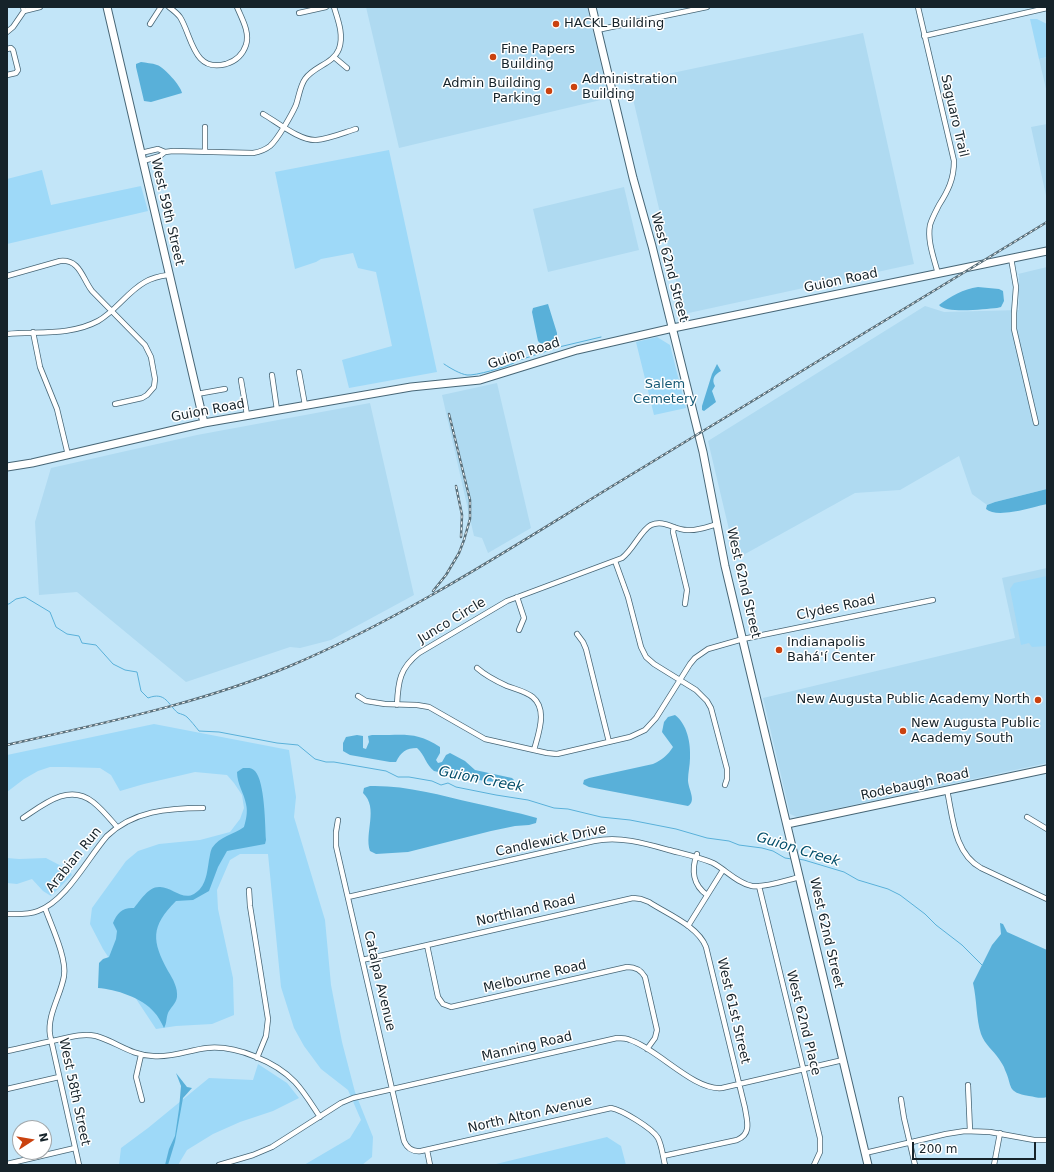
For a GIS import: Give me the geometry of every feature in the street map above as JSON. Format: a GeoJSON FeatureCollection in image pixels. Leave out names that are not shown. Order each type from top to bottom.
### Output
{"type":"FeatureCollection","features":[{"type":"Feature","properties":{"kind":"street"},"geometry":{"type":"LineString","coordinates":[[7,32],[13,27],[23,9],[40,7]]}},
{"type":"Feature","properties":{"kind":"street","name":"West 59th Street"},"geometry":{"type":"LineString","coordinates":[[107,7],[168,275],[204,423]]}},
{"type":"Feature","properties":{"kind":"street"},"geometry":{"type":"LineString","coordinates":[[150,24],[161,7]]}},
{"type":"Feature","properties":{"kind":"street"},"geometry":{"type":"LineString","coordinates":[[169,7],[177,13],[181,19],[192,47],[197,55],[207,62],[218,65],[228,63],[236,59],[243,52],[246,45],[246,30],[238,7]]}},
{"type":"Feature","properties":{"kind":"street"},"geometry":{"type":"LineString","coordinates":[[299,14],[326,7]]}},
{"type":"Feature","properties":{"kind":"street"},"geometry":{"type":"LineString","coordinates":[[141,153],[158,149],[165,152],[250,153],[259,152],[266,149],[272,144],[295,107],[306,78],[334,57],[338,50],[341,39],[334,7]]}},
{"type":"Feature","properties":{"kind":"street","name":"West 62nd Street"},"geometry":{"type":"LineString","coordinates":[[592,7],[633,178],[673,328],[703,452],[725,566],[868,1165]]}},
{"type":"Feature","properties":{"kind":"street"},"geometry":{"type":"LineString","coordinates":[[597,30],[707,7]]}},
{"type":"Feature","properties":{"kind":"street","name":"Saguaro Trail"},"geometry":{"type":"LineString","coordinates":[[918,7],[954,162],[953,177],[950,186],[930,224],[930,240],[938,274]]}},
{"type":"Feature","properties":{"kind":"street"},"geometry":{"type":"LineString","coordinates":[[924,36],[1047,8]]}},
{"type":"Feature","properties":{"kind":"street"},"geometry":{"type":"LineString","coordinates":[[7,49],[11,48],[13,50],[18,70],[16,74],[7,75]]}},
{"type":"Feature","properties":{"kind":"street"},"geometry":{"type":"LineString","coordinates":[[334,57],[347,68]]}},
{"type":"Feature","properties":{"kind":"street"},"geometry":{"type":"LineString","coordinates":[[263,114],[304,138],[314,140],[323,139],[356,129]]}},
{"type":"Feature","properties":{"kind":"street"},"geometry":{"type":"LineString","coordinates":[[205,127],[205,152]]}},
{"type":"Feature","properties":{"kind":"street"},"geometry":{"type":"LineString","coordinates":[[143,161],[160,156],[165,152]]}},
{"type":"Feature","properties":{"kind":"street","name":"Guion Road"},"geometry":{"type":"LineString","coordinates":[[7,467],[32,463],[204,423],[247,415],[421,385],[480,380],[562,354],[673,328],[1047,251]]}},
{"type":"Feature","properties":{"kind":"street"},"geometry":{"type":"LineString","coordinates":[[1011,258],[1016,288],[1014,329],[1036,423]]}},
{"type":"Feature","properties":{"kind":"street"},"geometry":{"type":"LineString","coordinates":[[7,276],[60,262],[69,262],[80,269],[89,288],[141,341],[149,352],[155,379],[152,390],[142,398],[115,404]]}},
{"type":"Feature","properties":{"kind":"street"},"geometry":{"type":"LineString","coordinates":[[7,334],[64,331],[96,322],[112,311],[142,284],[154,278],[168,275]]}},
{"type":"Feature","properties":{"kind":"street"},"geometry":{"type":"LineString","coordinates":[[33,332],[44,378],[58,413],[68,455]]}},
{"type":"Feature","properties":{"kind":"street"},"geometry":{"type":"LineString","coordinates":[[299,372],[305,405]]}},
{"type":"Feature","properties":{"kind":"street"},"geometry":{"type":"LineString","coordinates":[[272,375],[277,410]]}},
{"type":"Feature","properties":{"kind":"street"},"geometry":{"type":"LineString","coordinates":[[241,380],[247,415]]}},
{"type":"Feature","properties":{"kind":"street"},"geometry":{"type":"LineString","coordinates":[[197,394],[225,389]]}},
{"type":"Feature","properties":{"kind":"street","name":"Junco Circle"},"geometry":{"type":"LineString","coordinates":[[397,705],[400,676],[412,658],[507,601],[615,561],[628,553],[646,528],[651,525],[663,523],[688,531],[717,524]]}},
{"type":"Feature","properties":{"kind":"street"},"geometry":{"type":"LineString","coordinates":[[674,527],[673,532],[687,590],[685,604]]}},
{"type":"Feature","properties":{"kind":"street"},"geometry":{"type":"LineString","coordinates":[[615,561],[628,597],[643,652],[646,657],[654,664],[696,690],[707,701],[711,708],[727,769],[727,779],[725,785]]}},
{"type":"Feature","properties":{"kind":"street"},"geometry":{"type":"LineString","coordinates":[[518,597],[524,618],[519,630]]}},
{"type":"Feature","properties":{"kind":"street","name":"Clydes Road"},"geometry":{"type":"LineString","coordinates":[[358,696],[366,701],[385,704],[429,707],[485,739],[557,754],[630,737],[645,730],[656,718],[690,664],[700,653],[716,646],[743,639],[933,600]]}},
{"type":"Feature","properties":{"kind":"street"},"geometry":{"type":"LineString","coordinates":[[577,634],[581,638],[586,649],[609,742]]}},
{"type":"Feature","properties":{"kind":"street"},"geometry":{"type":"LineString","coordinates":[[477,668],[490,678],[524,691],[537,702],[541,714],[534,750]]}},
{"type":"Feature","properties":{"kind":"street","name":"Rodebaugh Road"},"geometry":{"type":"LineString","coordinates":[[787,824],[1047,769]]}},
{"type":"Feature","properties":{"kind":"street"},"geometry":{"type":"LineString","coordinates":[[947,790],[959,843],[966,856],[981,868],[1047,899]]}},
{"type":"Feature","properties":{"kind":"street"},"geometry":{"type":"LineString","coordinates":[[23,818],[56,798],[66,795],[74,795],[93,802],[117,827]]}},
{"type":"Feature","properties":{"kind":"street","name":"Arabian Run"},"geometry":{"type":"LineString","coordinates":[[7,914],[28,914],[45,908],[60,896],[103,840],[117,827],[132,818],[153,812],[174,809],[203,808]]}},
{"type":"Feature","properties":{"kind":"street"},"geometry":{"type":"LineString","coordinates":[[1027,817],[1047,829]]}},
{"type":"Feature","properties":{"kind":"street","name":"Catalpa Avenue"},"geometry":{"type":"LineString","coordinates":[[338,820],[336,846],[404,1140],[407,1146]]}},
{"type":"Feature","properties":{"kind":"street","name":"Candlewick Drive"},"geometry":{"type":"LineString","coordinates":[[348,897],[602,840],[618,839],[631,840],[697,855],[715,864],[745,884],[759,886],[799,873]]}},
{"type":"Feature","properties":{"kind":"street"},"geometry":{"type":"LineString","coordinates":[[697,855],[693,869],[694,877],[699,888],[707,895]]}},
{"type":"Feature","properties":{"kind":"street"},"geometry":{"type":"LineString","coordinates":[[688,926],[723,870]]}},
{"type":"Feature","properties":{"kind":"street","name":"West 62nd Place"},"geometry":{"type":"LineString","coordinates":[[759,886],[820,1142],[820,1154],[814,1165]]}},
{"type":"Feature","properties":{"kind":"street"},"geometry":{"type":"LineString","coordinates":[[249,890],[250,906],[268,1019],[266,1036],[257,1058]]}},
{"type":"Feature","properties":{"kind":"street","name":"Northland Road"},"geometry":{"type":"LineString","coordinates":[[362,960],[635,898],[649,902],[688,926]]}},
{"type":"Feature","properties":{"kind":"street","name":"West 58th Street"},"geometry":{"type":"LineString","coordinates":[[45,908],[63,960],[65,972],[49,1032],[79,1165]]}},
{"type":"Feature","properties":{"kind":"street","name":"West 61st Street"},"geometry":{"type":"LineString","coordinates":[[663,1156],[740,1139],[746,1133],[748,1128],[745,1108],[706,947],[701,936],[688,926]]}},
{"type":"Feature","properties":{"kind":"street","name":"Melbourne Road"},"geometry":{"type":"LineString","coordinates":[[427,945],[438,997],[446,1006],[455,1007],[628,968],[636,968],[642,972],[645,977],[656,1026],[656,1036],[647,1049]]}},
{"type":"Feature","properties":{"kind":"street"},"geometry":{"type":"LineString","coordinates":[[7,1051],[80,1035],[91,1035],[141,1055],[157,1057],[203,1048],[220,1047],[238,1050],[281,1070],[305,1093],[320,1117]]}},
{"type":"Feature","properties":{"kind":"street","name":"Manning Road"},"geometry":{"type":"LineString","coordinates":[[219,1165],[267,1149],[347,1100],[617,1038],[629,1039],[707,1087],[718,1089],[843,1060]]}},
{"type":"Feature","properties":{"kind":"street"},"geometry":{"type":"LineString","coordinates":[[141,1055],[136,1077],[142,1100]]}},
{"type":"Feature","properties":{"kind":"street"},"geometry":{"type":"LineString","coordinates":[[7,1089],[58,1077]]}},
{"type":"Feature","properties":{"kind":"street"},"geometry":{"type":"LineString","coordinates":[[968,1085],[970,1131]]}},
{"type":"Feature","properties":{"kind":"street"},"geometry":{"type":"LineString","coordinates":[[901,1099],[915,1165]]}},
{"type":"Feature","properties":{"kind":"street","name":"North Alton Avenue"},"geometry":{"type":"LineString","coordinates":[[407,1146],[416,1151],[427,1150],[608,1108],[620,1111],[653,1132],[658,1138],[663,1156]]}},
{"type":"Feature","properties":{"kind":"street"},"geometry":{"type":"LineString","coordinates":[[865,1153],[949,1133],[970,1131],[1000,1133],[1034,1140],[1047,1140]]}},
{"type":"Feature","properties":{"kind":"street"},"geometry":{"type":"LineString","coordinates":[[994,1165],[1000,1133]]}},
{"type":"Feature","properties":{"kind":"street"},"geometry":{"type":"LineString","coordinates":[[7,1164],[75,1148]]}},
{"type":"Feature","properties":{"kind":"street"},"geometry":{"type":"LineString","coordinates":[[427,1150],[430,1165]]}},
{"type":"Feature","properties":{"kind":"street"},"geometry":{"type":"LineString","coordinates":[[663,1156],[665,1165]]}},
{"type":"Feature","properties":{"kind":"shaded area"},"geometry":{"type":"Polygon","coordinates":[[[366,7],[587,7],[609,98],[399,148],[366,7]]]}},
{"type":"Feature","properties":{"kind":"shaded area"},"geometry":{"type":"Polygon","coordinates":[[[863,33],[914,264],[684,314],[629,82],[863,33]]]}},
{"type":"Feature","properties":{"kind":"shaded area"},"geometry":{"type":"Polygon","coordinates":[[[1047,57],[1047,93],[1039,59],[1047,57]]]}},
{"type":"Feature","properties":{"kind":"shaded area"},"geometry":{"type":"Polygon","coordinates":[[[1047,124],[1047,200],[1031,127],[1047,124]]]}},
{"type":"Feature","properties":{"kind":"shaded area"},"geometry":{"type":"Polygon","coordinates":[[[624,187],[639,250],[548,272],[533,209],[624,187]]]}},
{"type":"Feature","properties":{"kind":"shaded area"},"geometry":{"type":"Polygon","coordinates":[[[1047,267],[1047,489],[987,505],[972,494],[959,456],[900,490],[855,493],[736,559],[708,441],[925,306],[944,312],[1019,310],[1018,274],[1047,267]]]}},
{"type":"Feature","properties":{"kind":"shaded area"},"geometry":{"type":"Polygon","coordinates":[[[497,383],[531,528],[488,553],[482,538],[474,536],[442,395],[497,383]]]}},
{"type":"Feature","properties":{"kind":"shaded area"},"geometry":{"type":"Polygon","coordinates":[[[370,403],[414,595],[331,640],[300,648],[290,647],[186,682],[77,592],[39,595],[35,522],[51,468],[197,435],[370,403]]]}},
{"type":"Feature","properties":{"kind":"shaded area","name":"New Augusta Public Academy South"},"geometry":{"type":"Polygon","coordinates":[[[1047,568],[1047,763],[797,817],[790,814],[763,698],[1015,638],[1002,578],[1047,568]]]}},
{"type":"Feature","properties":{"kind":"green space"},"geometry":{"type":"Polygon","coordinates":[[[1030,19],[1037,19],[1047,24],[1047,57],[1039,59],[1030,19]]]}},
{"type":"Feature","properties":{"kind":"green space"},"geometry":{"type":"Polygon","coordinates":[[[389,150],[437,372],[349,388],[342,360],[392,346],[376,272],[358,268],[353,253],[321,259],[295,269],[275,172],[389,150]]]}},
{"type":"Feature","properties":{"kind":"green space"},"geometry":{"type":"Polygon","coordinates":[[[42,170],[51,205],[141,186],[148,211],[7,244],[7,179],[42,170]]]}},
{"type":"Feature","properties":{"kind":"green space","name":"Salem Cemetery"},"geometry":{"type":"Polygon","coordinates":[[[657,337],[670,345],[686,408],[654,415],[636,342],[657,337]]]}},
{"type":"Feature","properties":{"kind":"green space"},"geometry":{"type":"Polygon","coordinates":[[[1047,576],[1047,646],[1032,647],[1029,643],[1021,645],[1010,589],[1014,583],[1047,576]]]}},
{"type":"Feature","properties":{"kind":"green space"},"geometry":{"type":"Polygon","coordinates":[[[154,724],[289,750],[296,797],[294,817],[325,920],[331,985],[342,1042],[355,1092],[373,1137],[372,1157],[362,1165],[304,1165],[350,1138],[361,1120],[348,1090],[321,1069],[304,1046],[294,1028],[281,987],[268,854],[240,854],[230,860],[217,890],[218,909],[233,978],[234,1015],[212,1024],[176,1026],[156,1029],[103,949],[90,924],[92,908],[126,861],[138,851],[159,844],[200,840],[230,832],[240,819],[244,808],[242,795],[227,775],[195,772],[120,791],[111,775],[100,768],[50,767],[38,771],[24,779],[7,792],[7,755],[154,724]]]}},
{"type":"Feature","properties":{"kind":"green space"},"geometry":{"type":"Polygon","coordinates":[[[7,858],[46,858],[69,870],[72,875],[51,896],[43,891],[32,879],[17,884],[7,883],[7,858]]]}},
{"type":"Feature","properties":{"kind":"green space"},"geometry":{"type":"Polygon","coordinates":[[[258,1064],[287,1083],[299,1098],[273,1111],[240,1122],[213,1134],[187,1150],[178,1165],[119,1165],[121,1148],[209,1078],[253,1080],[258,1064]]]}},
{"type":"Feature","properties":{"kind":"green space"},"geometry":{"type":"Polygon","coordinates":[[[607,1137],[621,1146],[626,1165],[492,1165],[607,1137]]]}},
{"type":"Feature","properties":{"kind":"water"},"geometry":{"type":"Polygon","coordinates":[[[141,62],[155,64],[164,69],[182,93],[151,102],[144,101],[136,67],[136,64],[141,62]]]}},
{"type":"Feature","properties":{"kind":"water"},"geometry":{"type":"Polygon","coordinates":[[[978,287],[999,289],[1003,291],[1004,301],[1001,307],[975,310],[957,310],[943,308],[939,305],[957,293],[978,287]]]}},
{"type":"Feature","properties":{"kind":"water"},"geometry":{"type":"Polygon","coordinates":[[[548,304],[557,333],[557,339],[541,344],[538,341],[532,312],[533,308],[548,304]]]}},
{"type":"Feature","properties":{"kind":"water"},"geometry":{"type":"Polygon","coordinates":[[[717,364],[721,371],[714,377],[713,381],[715,386],[712,391],[716,402],[704,411],[702,410],[702,406],[712,374],[717,364]]]}},
{"type":"Feature","properties":{"kind":"water"},"geometry":{"type":"Polygon","coordinates":[[[1047,489],[1047,504],[1006,513],[991,512],[986,509],[987,505],[995,502],[1047,489]]]}},
{"type":"Feature","properties":{"kind":"water"},"geometry":{"type":"Polygon","coordinates":[[[675,715],[683,723],[690,746],[688,783],[692,798],[691,804],[688,806],[589,787],[583,784],[584,780],[589,778],[653,764],[662,759],[673,747],[662,732],[664,722],[668,717],[675,715]]]}},
{"type":"Feature","properties":{"kind":"water"},"geometry":{"type":"Polygon","coordinates":[[[357,735],[363,736],[363,748],[366,749],[369,742],[368,736],[372,735],[407,735],[423,738],[440,747],[440,753],[436,760],[438,763],[442,762],[446,755],[450,753],[465,761],[475,770],[512,778],[514,780],[512,784],[506,784],[465,778],[434,771],[417,748],[404,751],[396,762],[350,755],[343,751],[343,743],[346,737],[357,735]]]}},
{"type":"Feature","properties":{"kind":"water"},"geometry":{"type":"Polygon","coordinates":[[[243,768],[251,768],[255,771],[261,784],[265,814],[265,844],[227,851],[218,867],[209,891],[193,900],[176,901],[162,919],[156,934],[157,943],[159,951],[177,990],[177,997],[168,1013],[164,1028],[155,1014],[143,1002],[120,992],[98,988],[99,963],[103,959],[109,957],[116,939],[117,931],[113,923],[116,916],[121,911],[134,908],[151,889],[163,887],[181,895],[190,896],[201,888],[207,875],[212,848],[223,838],[244,827],[247,807],[238,781],[237,772],[243,768]]]}},
{"type":"Feature","properties":{"kind":"water"},"geometry":{"type":"Polygon","coordinates":[[[370,786],[396,787],[435,794],[537,818],[536,823],[491,831],[408,852],[376,854],[370,851],[369,836],[371,813],[368,799],[363,793],[364,788],[370,786]]]}},
{"type":"Feature","properties":{"kind":"water"},"geometry":{"type":"Polygon","coordinates":[[[1000,923],[1003,924],[1007,932],[1047,950],[1047,1097],[1040,1098],[1029,1096],[1017,1093],[1013,1090],[1002,1064],[981,1034],[973,983],[992,945],[1001,934],[1000,923]]]}},
{"type":"Feature","properties":{"kind":"water"},"geometry":{"type":"Polygon","coordinates":[[[176,1073],[187,1087],[192,1088],[183,1098],[175,1142],[168,1165],[165,1165],[169,1149],[175,1136],[179,1109],[181,1086],[176,1073]]]}},
{"type":"Feature","properties":{"kind":"waterway"},"geometry":{"type":"LineString","coordinates":[[520,360],[559,347],[601,337]]}},
{"type":"Feature","properties":{"kind":"waterway"},"geometry":{"type":"LineString","coordinates":[[444,364],[458,372],[471,375],[490,371],[514,363]]}},
{"type":"Feature","properties":{"kind":"waterway","name":"Guion Creek"},"geometry":{"type":"LineString","coordinates":[[7,604],[16,599],[25,597],[50,612],[56,627],[67,634],[79,636],[82,643],[96,645],[113,664],[125,670],[137,672],[141,691],[148,698],[154,696],[163,698],[178,713],[187,717],[199,731],[219,732],[277,743],[298,745],[315,759],[326,762],[386,771],[398,777],[409,777],[432,781],[441,785],[448,783],[456,787],[528,800],[554,808],[568,809],[601,817],[630,820],[676,829],[707,838],[762,848],[773,851],[785,858],[792,859]]}},
{"type":"Feature","properties":{"kind":"waterway","name":"Guion Creek"},"geometry":{"type":"LineString","coordinates":[[798,859],[844,872],[858,880],[888,889],[900,895],[962,945],[983,966]]}},
{"type":"Feature","properties":{"kind":"railway"},"geometry":{"type":"LineString","coordinates":[[7,745],[150,712],[221,691],[290,666],[377,625],[502,554],[1047,222]]}},
{"type":"Feature","properties":{"kind":"railway"},"geometry":{"type":"LineString","coordinates":[[433,591],[446,575],[459,553],[470,519],[470,500],[449,414]]}},
{"type":"Feature","properties":{"kind":"railway"},"geometry":{"type":"LineString","coordinates":[[456,486],[462,515],[461,537]]}},
{"type":"Feature","properties":{"kind":"place","name":"HACKL Building"},"geometry":{"type":"Point","coordinates":[556,24]}},
{"type":"Feature","properties":{"kind":"place","name":"Fine Papers Building"},"geometry":{"type":"Point","coordinates":[493,57]}},
{"type":"Feature","properties":{"kind":"place","name":"Administration Building"},"geometry":{"type":"Point","coordinates":[574,87]}},
{"type":"Feature","properties":{"kind":"place","name":"Admin Building Parking"},"geometry":{"type":"Point","coordinates":[549,91]}},
{"type":"Feature","properties":{"kind":"place","name":"Indianapolis Bahá'í Center"},"geometry":{"type":"Point","coordinates":[779,650]}},
{"type":"Feature","properties":{"kind":"place","name":"New Augusta Public Academy North"},"geometry":{"type":"Point","coordinates":[1038,700]}},
{"type":"Feature","properties":{"kind":"place","name":"New Augusta Public Academy South"},"geometry":{"type":"Point","coordinates":[903,731]}}]}
